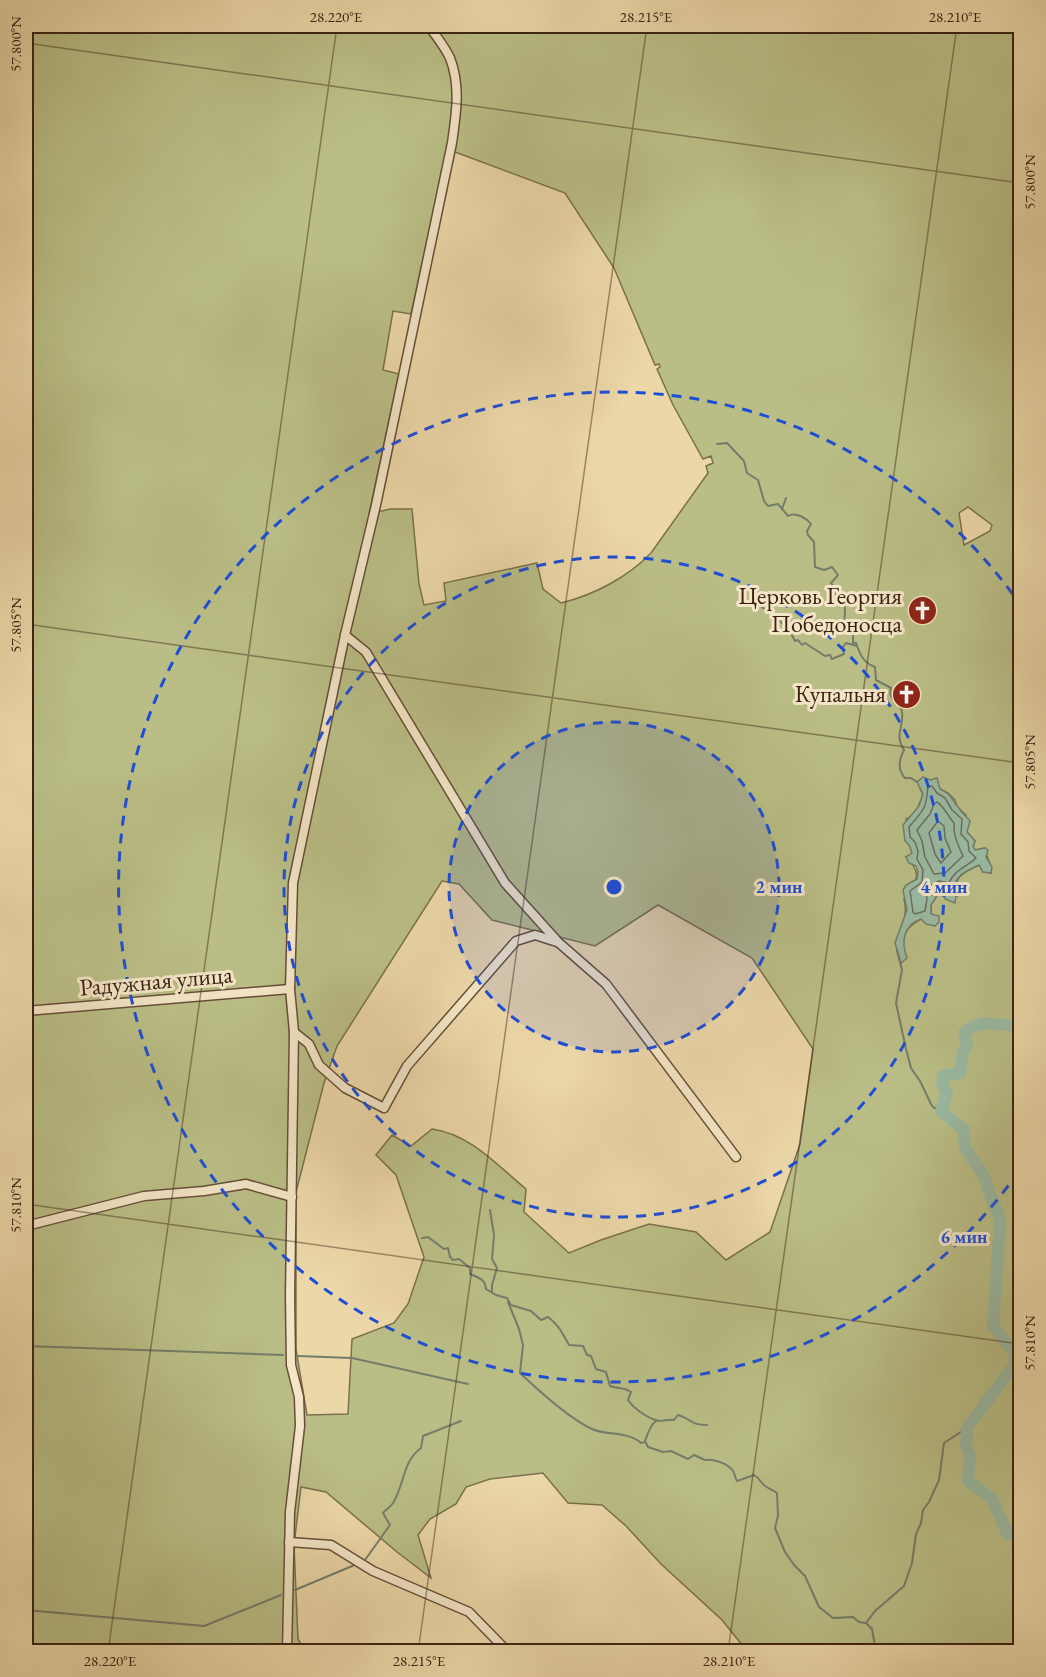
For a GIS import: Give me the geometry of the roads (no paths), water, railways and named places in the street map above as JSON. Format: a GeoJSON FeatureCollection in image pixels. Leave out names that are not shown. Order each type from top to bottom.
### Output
{"type":"FeatureCollection","features":[{"type":"Feature","properties":{"kind":"street"},"geometry":{"type":"LineString","coordinates":[[287,1652],[290,1512],[300,1426],[299,1397],[291,1365],[294,1032],[290,989],[293,883],[452,143],[458,104],[450,58],[429,26]]}},
{"type":"Feature","properties":{"kind":"street"},"geometry":{"type":"LineString","coordinates":[[345,635],[366,652],[505,883],[558,942],[606,984],[736,1157]]}},
{"type":"Feature","properties":{"kind":"street"},"geometry":{"type":"LineString","coordinates":[[294,1032],[309,1044],[320,1065],[345,1088],[384,1108],[407,1066],[516,941],[535,935],[558,942]]}},
{"type":"Feature","properties":{"kind":"street","name":"Радужная улица"},"geometry":{"type":"LineString","coordinates":[[26,1011],[290,989]]}},
{"type":"Feature","properties":{"kind":"street"},"geometry":{"type":"LineString","coordinates":[[26,1226],[144,1196],[204,1191],[246,1184],[292,1197]]}},
{"type":"Feature","properties":{"kind":"street"},"geometry":{"type":"LineString","coordinates":[[289,1542],[331,1545],[373,1571],[469,1612],[508,1652]]}},
{"type":"Feature","properties":{"kind":"water"},"geometry":{"type":"Polygon","coordinates":[[[923,777],[930,780],[937,778],[940,789],[950,796],[970,821],[967,832],[975,841],[973,847],[975,850],[985,848],[988,850],[986,857],[992,867],[991,873],[983,872],[979,865],[960,876],[955,883],[955,903],[945,899],[941,886],[934,890],[931,895],[937,896],[931,905],[931,914],[939,916],[939,922],[935,926],[926,924],[921,919],[910,925],[904,940],[907,958],[901,963],[895,943],[907,910],[903,890],[906,885],[917,879],[918,872],[916,866],[909,863],[906,857],[912,853],[905,841],[903,825],[919,806],[923,794],[917,782],[923,777]]]}},
{"type":"Feature","properties":{"kind":"waterway"},"geometry":{"type":"LineString","coordinates":[[717,444],[727,443],[744,461],[747,473],[758,480],[764,501],[768,506],[778,504],[788,516],[798,515],[811,524],[807,531],[814,542],[815,567],[824,570],[832,567],[838,575],[831,583],[836,595],[841,598],[845,606],[845,628],[850,629],[853,634],[853,643],[856,643],[863,658],[875,667],[876,680],[891,688],[891,696],[901,708],[900,740],[904,750],[900,768],[905,778],[911,778],[917,782]]}},
{"type":"Feature","properties":{"kind":"waterway"},"geometry":{"type":"LineString","coordinates":[[782,509],[786,498]]}},
{"type":"Feature","properties":{"kind":"waterway"},"geometry":{"type":"LineString","coordinates":[[762,607],[788,628],[795,641],[798,640],[802,645],[805,643],[825,656],[830,655],[832,659],[844,654],[843,647],[846,643],[857,646]]}},
{"type":"Feature","properties":{"kind":"waterway"},"geometry":{"type":"LineString","coordinates":[[900,706],[908,695],[913,694]]}},
{"type":"Feature","properties":{"kind":"waterway"},"geometry":{"type":"LineString","coordinates":[[897,951],[902,970],[896,1003],[911,1068],[933,1107],[941,1111]]}},
{"type":"Feature","properties":{"kind":"waterway"},"geometry":{"type":"LineString","coordinates":[[1020,1024],[985,1024],[964,1033],[967,1045],[963,1051],[960,1073],[943,1076],[942,1083],[947,1094],[941,1111],[963,1129],[965,1148],[983,1174],[1000,1220],[993,1326],[1014,1352],[1015,1364],[967,1428],[966,1445],[970,1457],[968,1481],[992,1499],[1008,1535],[1020,1533]]}},
{"type":"Feature","properties":{"kind":"waterway"},"geometry":{"type":"LineString","coordinates":[[490,1210],[494,1235],[492,1259],[497,1268],[492,1291]]}},
{"type":"Feature","properties":{"kind":"waterway"},"geometry":{"type":"LineString","coordinates":[[422,1238],[428,1237],[444,1249],[448,1248],[453,1260],[459,1259],[470,1268],[470,1274],[483,1281],[486,1289],[507,1298],[511,1305],[531,1311],[541,1320],[548,1317],[558,1326],[569,1345],[583,1346],[587,1355],[591,1356],[596,1369],[606,1372],[610,1386],[631,1392],[628,1400],[642,1414],[660,1421],[674,1420],[678,1415],[694,1423],[707,1425]]}},
{"type":"Feature","properties":{"kind":"waterway"},"geometry":{"type":"LineString","coordinates":[[508,1302],[523,1345],[520,1373],[554,1404],[592,1429],[624,1435],[641,1443],[645,1442]]}},
{"type":"Feature","properties":{"kind":"waterway"},"geometry":{"type":"LineString","coordinates":[[26,1346],[283,1355]]}},
{"type":"Feature","properties":{"kind":"waterway"},"geometry":{"type":"LineString","coordinates":[[298,1356],[352,1358],[468,1384]]}},
{"type":"Feature","properties":{"kind":"waterway"},"geometry":{"type":"LineString","coordinates":[[362,1561],[390,1525],[383,1513],[397,1496],[410,1460],[421,1448],[423,1436],[461,1421]]}},
{"type":"Feature","properties":{"kind":"waterway"},"geometry":{"type":"LineString","coordinates":[[656,1421],[645,1441],[648,1447],[663,1452],[671,1451],[688,1459],[694,1455],[705,1460],[720,1462],[731,1468],[737,1481],[754,1475],[766,1487],[777,1493],[778,1516],[775,1528],[785,1552],[805,1576],[819,1607],[833,1618],[853,1617],[859,1622],[866,1623],[872,1629],[876,1652]]}},
{"type":"Feature","properties":{"kind":"waterway"},"geometry":{"type":"LineString","coordinates":[[866,1623],[875,1611],[904,1586],[912,1563],[916,1534],[923,1510],[939,1480],[944,1443],[967,1428]]}},
{"type":"Feature","properties":{"kind":"waterway"},"geometry":{"type":"LineString","coordinates":[[295,1590],[357,1564]]}},
{"type":"Feature","properties":{"kind":"waterway"},"geometry":{"type":"LineString","coordinates":[[26,1610],[204,1626],[281,1595]]}},
{"type":"Feature","properties":{"kind":"place","name":"Церковь Георгия Победоносца"},"geometry":{"type":"Point","coordinates":[923,610]}},
{"type":"Feature","properties":{"kind":"place","name":"Купальня"},"geometry":{"type":"Point","coordinates":[907,694]}}]}
